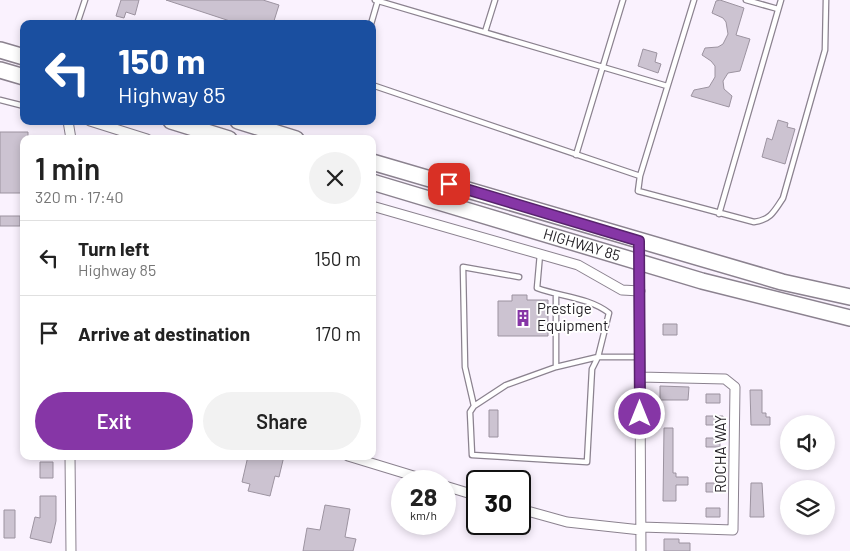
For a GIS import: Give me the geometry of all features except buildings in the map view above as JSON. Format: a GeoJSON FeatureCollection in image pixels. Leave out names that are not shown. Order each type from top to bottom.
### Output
{"type":"FeatureCollection","features":[{"type":"Feature","properties":{"kind":"highway"},"geometry":{"type":"LineString","coordinates":[[0,50],[20,56]]}},
{"type":"Feature","properties":{"kind":"highway"},"geometry":{"type":"LineString","coordinates":[[0,70],[20,76]]}},
{"type":"Feature","properties":{"kind":"highway"},"geometry":{"type":"LineString","coordinates":[[184,125],[216,135]]}},
{"type":"Feature","properties":{"kind":"highway"},"geometry":{"type":"LineString","coordinates":[[251,125],[283,135]]}},
{"type":"Feature","properties":{"kind":"highway","name":"HIGHWAY 85"},"geometry":{"type":"LineString","coordinates":[[376,163],[782,282],[850,297]]}},
{"type":"Feature","properties":{"kind":"highway","name":"HIGHWAY 85"},"geometry":{"type":"LineString","coordinates":[[376,183],[771,300],[850,318]]}},
{"type":"Feature","properties":{"kind":"street"},"geometry":{"type":"LineString","coordinates":[[103,125],[134,135]]}},
{"type":"Feature","properties":{"kind":"street"},"geometry":{"type":"LineString","coordinates":[[376,207],[578,265],[622,290],[640,291]]}},
{"type":"Feature","properties":{"kind":"street"},"geometry":{"type":"LineString","coordinates":[[639,241],[641,263],[641,551]]}},
{"type":"Feature","properties":{"kind":"street","name":"ROCHA WAY"},"geometry":{"type":"LineString","coordinates":[[640,377],[725,379],[735,387],[733,530],[642,528]]}},
{"type":"Feature","properties":{"kind":"street"},"geometry":{"type":"LineString","coordinates":[[70,460],[71,551]]}},
{"type":"Feature","properties":{"kind":"street"},"geometry":{"type":"LineString","coordinates":[[361,460],[394,470]]}},
{"type":"Feature","properties":{"kind":"street"},"geometry":{"type":"LineString","coordinates":[[531,512],[567,522],[642,528]]}},
{"type":"Feature","properties":{"kind":"lane"},"geometry":{"type":"LineString","coordinates":[[78,20],[85,0]]}},
{"type":"Feature","properties":{"kind":"lane"},"geometry":{"type":"LineString","coordinates":[[372,20],[377,0],[667,86]]}},
{"type":"Feature","properties":{"kind":"lane"},"geometry":{"type":"LineString","coordinates":[[485,32],[495,0]]}},
{"type":"Feature","properties":{"kind":"lane"},"geometry":{"type":"LineString","coordinates":[[576,155],[623,0]]}},
{"type":"Feature","properties":{"kind":"lane"},"geometry":{"type":"LineString","coordinates":[[694,0],[640,176],[638,191],[754,222],[766,220],[772,216],[783,198],[825,50],[826,0]]}},
{"type":"Feature","properties":{"kind":"lane"},"geometry":{"type":"LineString","coordinates":[[746,0],[760,2],[778,9]]}},
{"type":"Feature","properties":{"kind":"lane"},"geometry":{"type":"LineString","coordinates":[[719,214],[781,0]]}},
{"type":"Feature","properties":{"kind":"lane"},"geometry":{"type":"LineString","coordinates":[[376,86],[640,176]]}},
{"type":"Feature","properties":{"kind":"lane"},"geometry":{"type":"LineString","coordinates":[[0,100],[20,105]]}},
{"type":"Feature","properties":{"kind":"lane"},"geometry":{"type":"LineString","coordinates":[[540,254],[537,288],[556,296],[574,297],[600,306],[609,313],[598,357],[592,370],[587,462],[472,455],[470,412],[474,406],[506,385],[556,367],[598,357],[640,357]]}},
{"type":"Feature","properties":{"kind":"lane"},"geometry":{"type":"LineString","coordinates":[[474,406],[465,367],[463,267],[519,276]]}},
{"type":"Feature","properties":{"kind":"lane"},"geometry":{"type":"LineString","coordinates":[[556,296],[556,367]]}},
{"type":"Feature","properties":{"kind":"place","name":"Prestige Equipment"},"geometry":{"type":"Point","coordinates":[523,318]}},
{"type":"Feature","properties":{"kind":"route"},"geometry":{"type":"LineString","coordinates":[[449,184],[639,241],[641,263],[640,414]]}}]}
